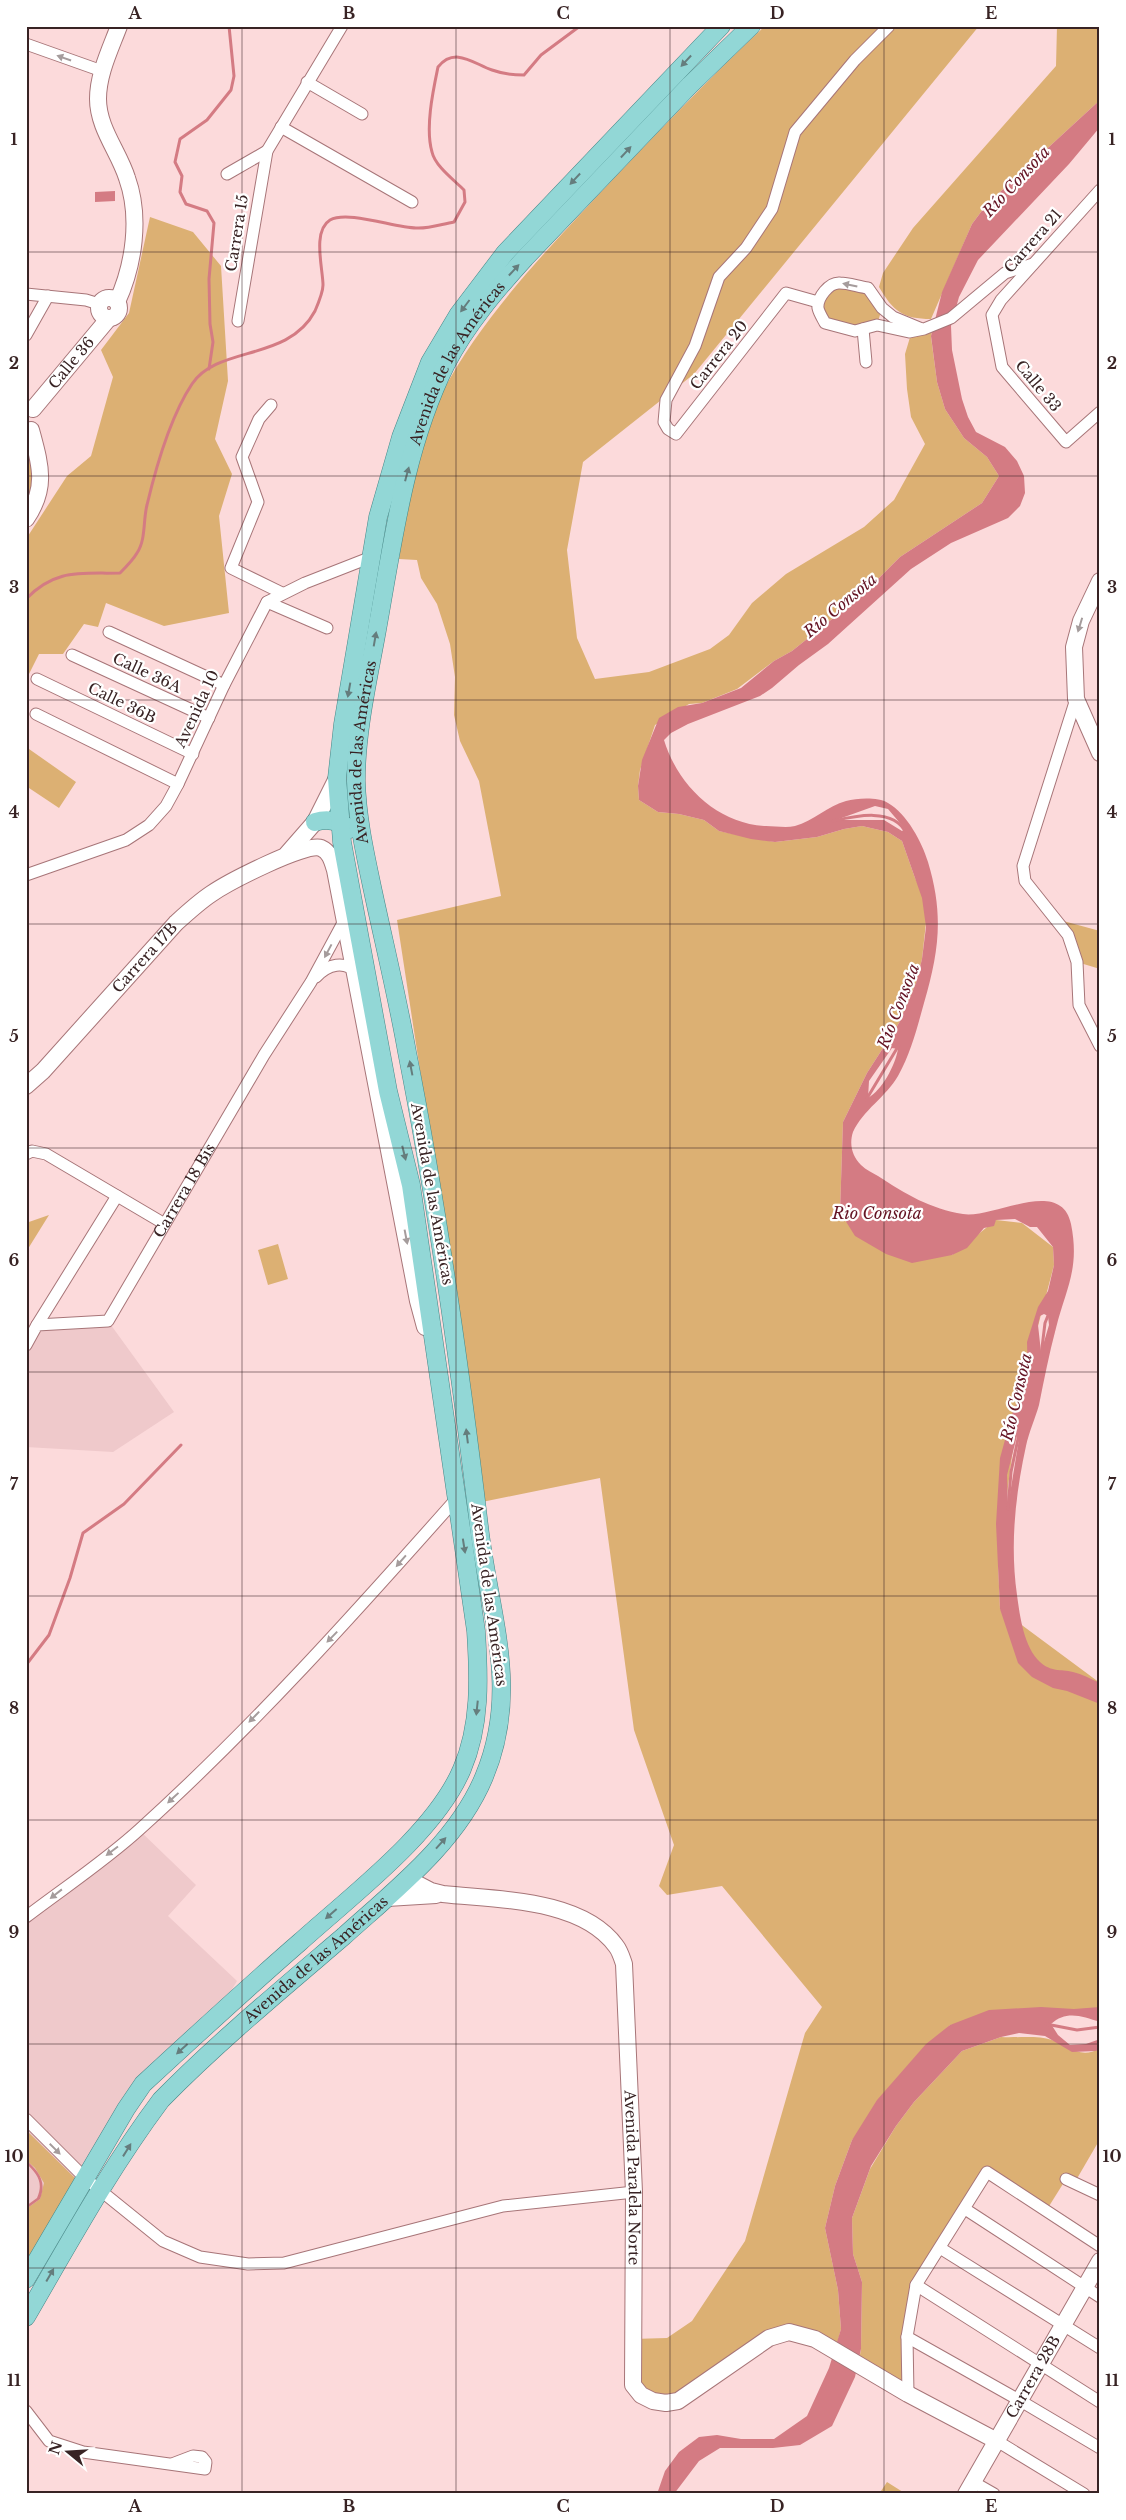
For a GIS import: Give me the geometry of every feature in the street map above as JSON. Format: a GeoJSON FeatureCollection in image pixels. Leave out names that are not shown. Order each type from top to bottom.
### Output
{"type":"FeatureCollection","features":[{"type":"Feature","properties":{"kind":"main road","name":"Avenida de las Américas"},"geometry":{"type":"LineString","coordinates":[[26,2279],[126,2109],[143,2084],[368,1882],[428,1823],[447,1798],[462,1768],[474,1732],[480,1683],[476,1631],[411,1185],[388,1091],[352,899],[340,823],[338,778],[343,724],[372,556],[390,473],[410,410],[430,362],[458,315],[505,253],[721,26]]}},
{"type":"Feature","properties":{"kind":"main road","name":"Avenida de las Américas"},"geometry":{"type":"LineString","coordinates":[[26,2317],[140,2129],[171,2090],[408,1879],[446,1837],[466,1811],[481,1784],[497,1742],[503,1684],[493,1606],[479,1528],[448,1290],[417,1104],[359,820],[356,778],[360,725],[407,474],[417,441],[445,367],[460,339],[501,284],[689,86],[751,26]]}},
{"type":"Feature","properties":{"kind":"main road"},"geometry":{"type":"LineString","coordinates":[[316,822],[329,820],[349,828],[355,838],[365,880],[374,894]]}},
{"type":"Feature","properties":{"kind":"main road"},"geometry":{"type":"LineString","coordinates":[[369,983],[384,1023],[400,1099],[407,1106],[417,1104]]}},
{"type":"Feature","properties":{"kind":"main road"},"geometry":{"type":"LineString","coordinates":[[457,1498],[462,1496],[468,1498],[479,1528]]}},
{"type":"Feature","properties":{"kind":"street"},"geometry":{"type":"LineString","coordinates":[[100,304],[101,315],[109,318],[117,314],[117,302],[128,271],[134,237],[127,178],[100,113],[98,100],[102,71],[119,26]]}},
{"type":"Feature","properties":{"kind":"street","name":"Carrera 15"},"geometry":{"type":"LineString","coordinates":[[238,321],[267,151],[342,26]]}},
{"type":"Feature","properties":{"kind":"street","name":"Carrera 20"},"geometry":{"type":"LineString","coordinates":[[818,302],[786,293],[676,434],[668,429],[664,422],[666,400],[695,346],[719,278],[746,248],[772,210],[795,132],[855,60],[890,26]]}},
{"type":"Feature","properties":{"kind":"street"},"geometry":{"type":"LineString","coordinates":[[26,44],[102,71]]}},
{"type":"Feature","properties":{"kind":"street"},"geometry":{"type":"LineString","coordinates":[[307,82],[362,114]]}},
{"type":"Feature","properties":{"kind":"street"},"geometry":{"type":"LineString","coordinates":[[280,127],[412,202]]}},
{"type":"Feature","properties":{"kind":"street","name":"Carrera 15"},"geometry":{"type":"LineString","coordinates":[[227,174],[267,151]]}},
{"type":"Feature","properties":{"kind":"street","name":"Carrera 21"},"geometry":{"type":"LineString","coordinates":[[992,315],[1001,300],[1100,190]]}},
{"type":"Feature","properties":{"kind":"street"},"geometry":{"type":"LineString","coordinates":[[922,329],[893,317],[882,308],[868,288],[839,282],[833,284],[818,302],[818,310],[825,323],[855,331],[876,325],[909,332],[922,329],[939,324],[962,309],[1005,273],[1033,264]]}},
{"type":"Feature","properties":{"kind":"street"},"geometry":{"type":"LineString","coordinates":[[26,294],[86,300],[100,304]]}},
{"type":"Feature","properties":{"kind":"street"},"geometry":{"type":"LineString","coordinates":[[26,335],[48,296]]}},
{"type":"Feature","properties":{"kind":"street"},"geometry":{"type":"LineString","coordinates":[[100,304],[108,298],[117,302]]}},
{"type":"Feature","properties":{"kind":"street"},"geometry":{"type":"LineString","coordinates":[[876,325],[882,308]]}},
{"type":"Feature","properties":{"kind":"street","name":"Calle 33"},"geometry":{"type":"LineString","coordinates":[[992,315],[1002,367],[1066,442],[1100,412]]}},
{"type":"Feature","properties":{"kind":"street","name":"Calle 36"},"geometry":{"type":"LineString","coordinates":[[30,409],[109,318]]}},
{"type":"Feature","properties":{"kind":"street"},"geometry":{"type":"LineString","coordinates":[[863,329],[866,362]]}},
{"type":"Feature","properties":{"kind":"street"},"geometry":{"type":"LineString","coordinates":[[271,405],[259,419],[242,457],[258,502],[231,568],[282,594]]}},
{"type":"Feature","properties":{"kind":"street"},"geometry":{"type":"LineString","coordinates":[[26,519],[37,499],[42,482],[29,430],[38,425],[39,420],[37,412],[30,409]]}},
{"type":"Feature","properties":{"kind":"street"},"geometry":{"type":"LineString","coordinates":[[267,602],[372,556],[390,557]]}},
{"type":"Feature","properties":{"kind":"street"},"geometry":{"type":"LineString","coordinates":[[1100,581],[1081,621],[1074,647],[1076,699],[1023,866],[1025,881],[1068,936],[1077,962],[1079,1005],[1100,1046]]}},
{"type":"Feature","properties":{"kind":"street"},"geometry":{"type":"LineString","coordinates":[[267,602],[326,628]]}},
{"type":"Feature","properties":{"kind":"street","name":"Avenida 10"},"geometry":{"type":"LineString","coordinates":[[26,875],[126,840],[149,825],[166,806],[193,754],[224,685],[267,602]]}},
{"type":"Feature","properties":{"kind":"street"},"geometry":{"type":"LineString","coordinates":[[110,632],[224,685]]}},
{"type":"Feature","properties":{"kind":"street","name":"Calle 36A"},"geometry":{"type":"LineString","coordinates":[[72,655],[209,718]]}},
{"type":"Feature","properties":{"kind":"street","name":"Calle 36B"},"geometry":{"type":"LineString","coordinates":[[37,678],[193,754]]}},
{"type":"Feature","properties":{"kind":"street"},"geometry":{"type":"LineString","coordinates":[[1076,699],[1100,753]]}},
{"type":"Feature","properties":{"kind":"street"},"geometry":{"type":"LineString","coordinates":[[36,714],[178,784]]}},
{"type":"Feature","properties":{"kind":"street","name":"Carrera 17B"},"geometry":{"type":"LineString","coordinates":[[285,856],[316,822],[338,778]]}},
{"type":"Feature","properties":{"kind":"street","name":"Carrera 17B"},"geometry":{"type":"LineString","coordinates":[[26,1086],[43,1071],[176,923],[212,893],[285,856],[312,847],[320,848],[330,855],[345,920]]}},
{"type":"Feature","properties":{"kind":"street","name":"Carrera 18 Bis"},"geometry":{"type":"LineString","coordinates":[[37,1325],[108,1321],[163,1223],[264,1055],[311,982],[345,920],[352,899]]}},
{"type":"Feature","properties":{"kind":"street","name":"Carrera 18 Bis"},"geometry":{"type":"LineString","coordinates":[[345,920],[418,1301],[438,1370]]}},
{"type":"Feature","properties":{"kind":"street","name":"Carrera 18 Bis"},"geometry":{"type":"LineString","coordinates":[[311,982],[331,966],[344,964],[354,969]]}},
{"type":"Feature","properties":{"kind":"street"},"geometry":{"type":"LineString","coordinates":[[354,969],[369,983]]}},
{"type":"Feature","properties":{"kind":"street"},"geometry":{"type":"LineString","coordinates":[[26,1154],[32,1151],[46,1154],[163,1223]]}},
{"type":"Feature","properties":{"kind":"street"},"geometry":{"type":"LineString","coordinates":[[26,1345],[117,1196]]}},
{"type":"Feature","properties":{"kind":"street"},"geometry":{"type":"LineString","coordinates":[[26,1917],[139,1830],[208,1765],[366,1601],[457,1498]]}},
{"type":"Feature","properties":{"kind":"street","name":"Avenida Paralela Norte"},"geometry":{"type":"LineString","coordinates":[[408,1879],[431,1891],[443,1894],[534,1904],[558,1910],[599,1930],[616,1946],[624,1964],[625,1973],[634,2192],[633,2385],[641,2395],[659,2403],[678,2401],[769,2338],[790,2332],[815,2339],[858,2366],[997,2441]]}},
{"type":"Feature","properties":{"kind":"street","name":"Avenida Paralela Norte"},"geometry":{"type":"LineString","coordinates":[[387,1898],[443,1894]]}},
{"type":"Feature","properties":{"kind":"street"},"geometry":{"type":"LineString","coordinates":[[26,2120],[85,2178],[163,2241],[200,2257],[248,2264],[284,2263],[503,2206],[634,2192]]}},
{"type":"Feature","properties":{"kind":"street"},"geometry":{"type":"LineString","coordinates":[[908,2394],[907,2337],[916,2286],[987,2172],[1100,2246]]}},
{"type":"Feature","properties":{"kind":"street"},"geometry":{"type":"LineString","coordinates":[[1066,2179],[1100,2195]]}},
{"type":"Feature","properties":{"kind":"street"},"geometry":{"type":"LineString","coordinates":[[965,2209],[1100,2297]]}},
{"type":"Feature","properties":{"kind":"street"},"geometry":{"type":"LineString","coordinates":[[940,2248],[1100,2348]]}},
{"type":"Feature","properties":{"kind":"street","name":"Carrera 28B"},"geometry":{"type":"LineString","coordinates":[[970,2488],[1100,2261]]}},
{"type":"Feature","properties":{"kind":"street"},"geometry":{"type":"LineString","coordinates":[[916,2286],[1100,2402]]}},
{"type":"Feature","properties":{"kind":"street"},"geometry":{"type":"LineString","coordinates":[[907,2337],[1100,2448]]}},
{"type":"Feature","properties":{"kind":"street"},"geometry":{"type":"LineString","coordinates":[[26,2411],[49,2441],[83,2452],[172,2464]]}},
{"type":"Feature","properties":{"kind":"street"},"geometry":{"type":"LineString","coordinates":[[997,2441],[1084,2494]]}},
{"type":"Feature","properties":{"kind":"street"},"geometry":{"type":"LineString","coordinates":[[970,2488],[994,2494]]}},
{"type":"Feature","properties":{"kind":"shaded area"},"geometry":{"type":"Polygon","coordinates":[[[765,26],[979,26],[694,374],[583,462],[567,550],[577,638],[595,679],[649,672],[710,649],[729,635],[752,603],[786,574],[864,527],[894,500],[925,444],[911,417],[905,354],[911,334],[932,331],[931,337],[937,382],[945,409],[964,438],[987,457],[999,476],[982,503],[900,557],[861,596],[792,651],[774,661],[737,689],[702,703],[689,704],[655,725],[640,770],[639,800],[658,812],[679,814],[704,820],[719,831],[775,842],[817,837],[862,826],[888,832],[902,841],[915,878],[928,904],[922,959],[916,983],[899,1023],[867,1073],[843,1122],[840,1212],[952,1255],[996,1220],[1022,1223],[1053,1247],[1054,1265],[1020,1395],[998,1563],[1000,1609],[1100,1683],[1100,2011],[950,2025],[852,2140],[835,2186],[825,2228],[838,2290],[841,2329],[835,2351],[790,2332],[678,2401],[641,2395],[632,2339],[667,2338],[692,2321],[745,2241],[805,2033],[822,2007],[722,1886],[667,1895],[659,1886],[674,1845],[634,1730],[600,1478],[477,1503],[435,1168],[397,920],[501,896],[479,781],[460,741],[454,715],[455,677],[450,644],[437,604],[421,578],[417,560],[399,559],[405,519],[421,450],[435,408],[459,363],[496,311],[559,237],[682,107],[765,26]]]}},
{"type":"Feature","properties":{"kind":"shaded area"},"geometry":{"type":"Polygon","coordinates":[[[1057,26],[1100,26],[1100,100],[987,204],[972,224],[931,319],[921,319],[900,312],[894,308],[879,287],[883,273],[913,228],[1056,66],[1057,26]]]}},
{"type":"Feature","properties":{"kind":"shaded area"},"geometry":{"type":"Polygon","coordinates":[[[150,217],[193,232],[221,266],[228,381],[215,439],[232,474],[219,516],[229,613],[164,626],[106,603],[98,627],[84,624],[63,654],[39,654],[26,680],[26,539],[67,476],[91,456],[113,377],[101,350],[129,313],[150,217]]]}},
{"type":"Feature","properties":{"kind":"shaded area"},"geometry":{"type":"Polygon","coordinates":[[[833,284],[868,288],[882,308],[877,325],[855,331],[825,323],[822,295],[833,284]]]}},
{"type":"Feature","properties":{"kind":"shaded area"},"geometry":{"type":"Polygon","coordinates":[[[26,430],[42,482],[26,512],[26,430]]]}},
{"type":"Feature","properties":{"kind":"shaded area"},"geometry":{"type":"Polygon","coordinates":[[[29,749],[76,782],[59,808],[26,786],[26,753],[29,749]]]}},
{"type":"Feature","properties":{"kind":"shaded area"},"geometry":{"type":"Polygon","coordinates":[[[1056,919],[1100,931],[1100,969],[1077,962],[1056,919]]]}},
{"type":"Feature","properties":{"kind":"shaded area"},"geometry":{"type":"Polygon","coordinates":[[[49,1215],[26,1252],[26,1223],[49,1215]]]}},
{"type":"Feature","properties":{"kind":"shaded area"},"geometry":{"type":"Polygon","coordinates":[[[278,1244],[288,1279],[268,1285],[258,1250],[278,1244]]]}},
{"type":"Feature","properties":{"kind":"shaded area"},"geometry":{"type":"Polygon","coordinates":[[[108,1321],[174,1412],[113,1452],[26,1447],[26,1345],[37,1325],[108,1321]]]}},
{"type":"Feature","properties":{"kind":"shaded area"},"geometry":{"type":"Polygon","coordinates":[[[139,1830],[196,1885],[168,1916],[237,1981],[223,2004],[158,2070],[26,2262],[26,1917],[139,1830]]]}},
{"type":"Feature","properties":{"kind":"shaded area"},"geometry":{"type":"Polygon","coordinates":[[[1001,2037],[1046,2038],[1075,2051],[1087,2053],[1100,2048],[1100,2139],[1075,2182],[1066,2179],[1046,2211],[987,2173],[916,2285],[908,2394],[858,2366],[861,2349],[862,2282],[853,2254],[852,2218],[870,2169],[896,2126],[914,2102],[962,2051],[1001,2037]]]}},
{"type":"Feature","properties":{"kind":"shaded area"},"geometry":{"type":"Polygon","coordinates":[[[26,2130],[78,2181],[26,2262],[26,2209],[40,2199],[44,2183],[35,2168],[26,2160],[26,2130]]]}},
{"type":"Feature","properties":{"kind":"shaded area"},"geometry":{"type":"Polygon","coordinates":[[[887,2482],[906,2494],[879,2494],[887,2482]]]}},
{"type":"Feature","properties":{"kind":"water","name":"Rio Consota"},"geometry":{"type":"Polygon","coordinates":[[[1100,100],[1100,127],[1069,164],[978,260],[959,297],[951,326],[952,350],[962,399],[968,417],[976,432],[1005,447],[1017,461],[1024,476],[1025,493],[1020,506],[1008,518],[951,543],[911,569],[828,644],[760,696],[688,724],[671,733],[664,740],[670,757],[690,787],[702,800],[732,818],[748,824],[792,827],[802,824],[833,806],[846,801],[873,799],[884,801],[895,808],[913,829],[922,846],[933,881],[938,916],[936,950],[929,984],[907,1058],[893,1084],[857,1124],[851,1141],[852,1150],[855,1158],[867,1170],[908,1195],[929,1205],[951,1212],[976,1214],[1040,1201],[1054,1203],[1065,1210],[1071,1224],[1074,1254],[1073,1266],[1053,1338],[1039,1405],[1027,1441],[1022,1465],[1016,1502],[1015,1576],[1026,1640],[1035,1656],[1048,1667],[1076,1673],[1100,1683],[1100,1704],[1067,1691],[1053,1688],[1032,1677],[1018,1663],[1000,1609],[996,1524],[1000,1458],[1013,1411],[1028,1379],[1027,1342],[1038,1307],[1048,1291],[1054,1265],[1053,1247],[1037,1227],[1030,1227],[1015,1219],[996,1220],[994,1226],[984,1228],[967,1248],[952,1255],[912,1263],[886,1254],[855,1236],[840,1212],[843,1122],[867,1073],[899,1023],[916,983],[922,959],[926,927],[922,898],[902,841],[888,832],[862,826],[817,837],[775,842],[751,839],[719,831],[704,820],[679,814],[658,812],[639,800],[638,786],[642,760],[659,718],[678,707],[702,703],[741,688],[774,661],[792,651],[861,596],[900,557],[982,503],[999,476],[987,457],[964,438],[945,409],[937,382],[931,336],[942,292],[972,224],[987,204],[1100,100]],[[875,806],[836,820],[884,820],[902,831],[905,829],[888,809],[875,806]],[[892,1048],[869,1081],[868,1098],[887,1077],[898,1049],[892,1048]],[[1044,1314],[1040,1316],[1038,1325],[1041,1352],[1049,1325],[1048,1316],[1044,1314]],[[1017,1436],[1007,1475],[1008,1506],[1019,1439],[1017,1436]]]}},
{"type":"Feature","properties":{"kind":"water"},"geometry":{"type":"Polygon","coordinates":[[[115,191],[115,201],[95,202],[95,192],[115,191]]]}},
{"type":"Feature","properties":{"kind":"water"},"geometry":{"type":"Polygon","coordinates":[[[1041,2007],[1074,2009],[1100,2007],[1100,2022],[1081,2016],[1068,2016],[1062,2017],[1051,2024],[1058,2035],[1070,2045],[1086,2044],[1100,2039],[1100,2048],[1096,2051],[1072,2052],[1045,2036],[1019,2033],[1001,2037],[962,2051],[914,2102],[896,2126],[871,2166],[852,2218],[853,2254],[862,2282],[861,2349],[855,2377],[832,2426],[800,2445],[773,2448],[720,2448],[699,2461],[674,2494],[657,2494],[665,2471],[679,2452],[699,2437],[717,2435],[741,2439],[774,2439],[807,2416],[829,2368],[841,2329],[838,2290],[825,2228],[835,2186],[852,2140],[877,2100],[926,2044],[950,2025],[989,2010],[1041,2007]]]}},
{"type":"Feature","properties":{"kind":"water"},"geometry":{"type":"Polygon","coordinates":[[[26,2160],[38,2173],[43,2187],[40,2199],[26,2209],[26,2206],[37,2198],[40,2187],[38,2179],[26,2163],[26,2160]]]}},
{"type":"Feature","properties":{"kind":"waterway"},"geometry":{"type":"LineString","coordinates":[[209,369],[213,342],[210,324],[209,279],[214,223],[207,211],[186,204],[180,192],[182,176],[175,162],[180,139],[207,120],[231,90],[234,76],[229,26]]}},
{"type":"Feature","properties":{"kind":"waterway"},"geometry":{"type":"LineString","coordinates":[[26,599],[37,589],[59,577],[81,573],[120,573],[131,561],[142,542],[147,505],[159,459],[170,427],[184,397],[192,384],[204,372],[218,363],[271,346],[288,338],[303,327],[315,311],[322,291],[320,241],[321,233],[330,220],[338,217],[360,218],[421,228],[454,222],[465,202],[464,190],[437,162],[430,142],[430,110],[438,67],[444,61],[458,57],[465,58],[492,70],[524,75],[541,55],[580,26]]}},
{"type":"Feature","properties":{"kind":"waterway","name":"Río Consota"},"geometry":{"type":"LineString","coordinates":[[833,821],[852,817],[883,816],[893,819],[906,833]]}},
{"type":"Feature","properties":{"kind":"waterway","name":"Río Consota"},"geometry":{"type":"LineString","coordinates":[[866,1100],[899,1045]]}},
{"type":"Feature","properties":{"kind":"waterway","name":"Río Consota"},"geometry":{"type":"LineString","coordinates":[[1041,1356],[1045,1323],[1049,1313]]}},
{"type":"Feature","properties":{"kind":"waterway","name":"Río Consota"},"geometry":{"type":"LineString","coordinates":[[1008,1509],[1011,1472],[1019,1434]]}},
{"type":"Feature","properties":{"kind":"waterway"},"geometry":{"type":"LineString","coordinates":[[26,1665],[49,1635],[70,1578],[83,1533],[124,1504],[181,1445]]}},
{"type":"Feature","properties":{"kind":"waterway","name":"Río Consota"},"geometry":{"type":"LineString","coordinates":[[1046,2024],[1077,2030],[1100,2027]]}}]}
